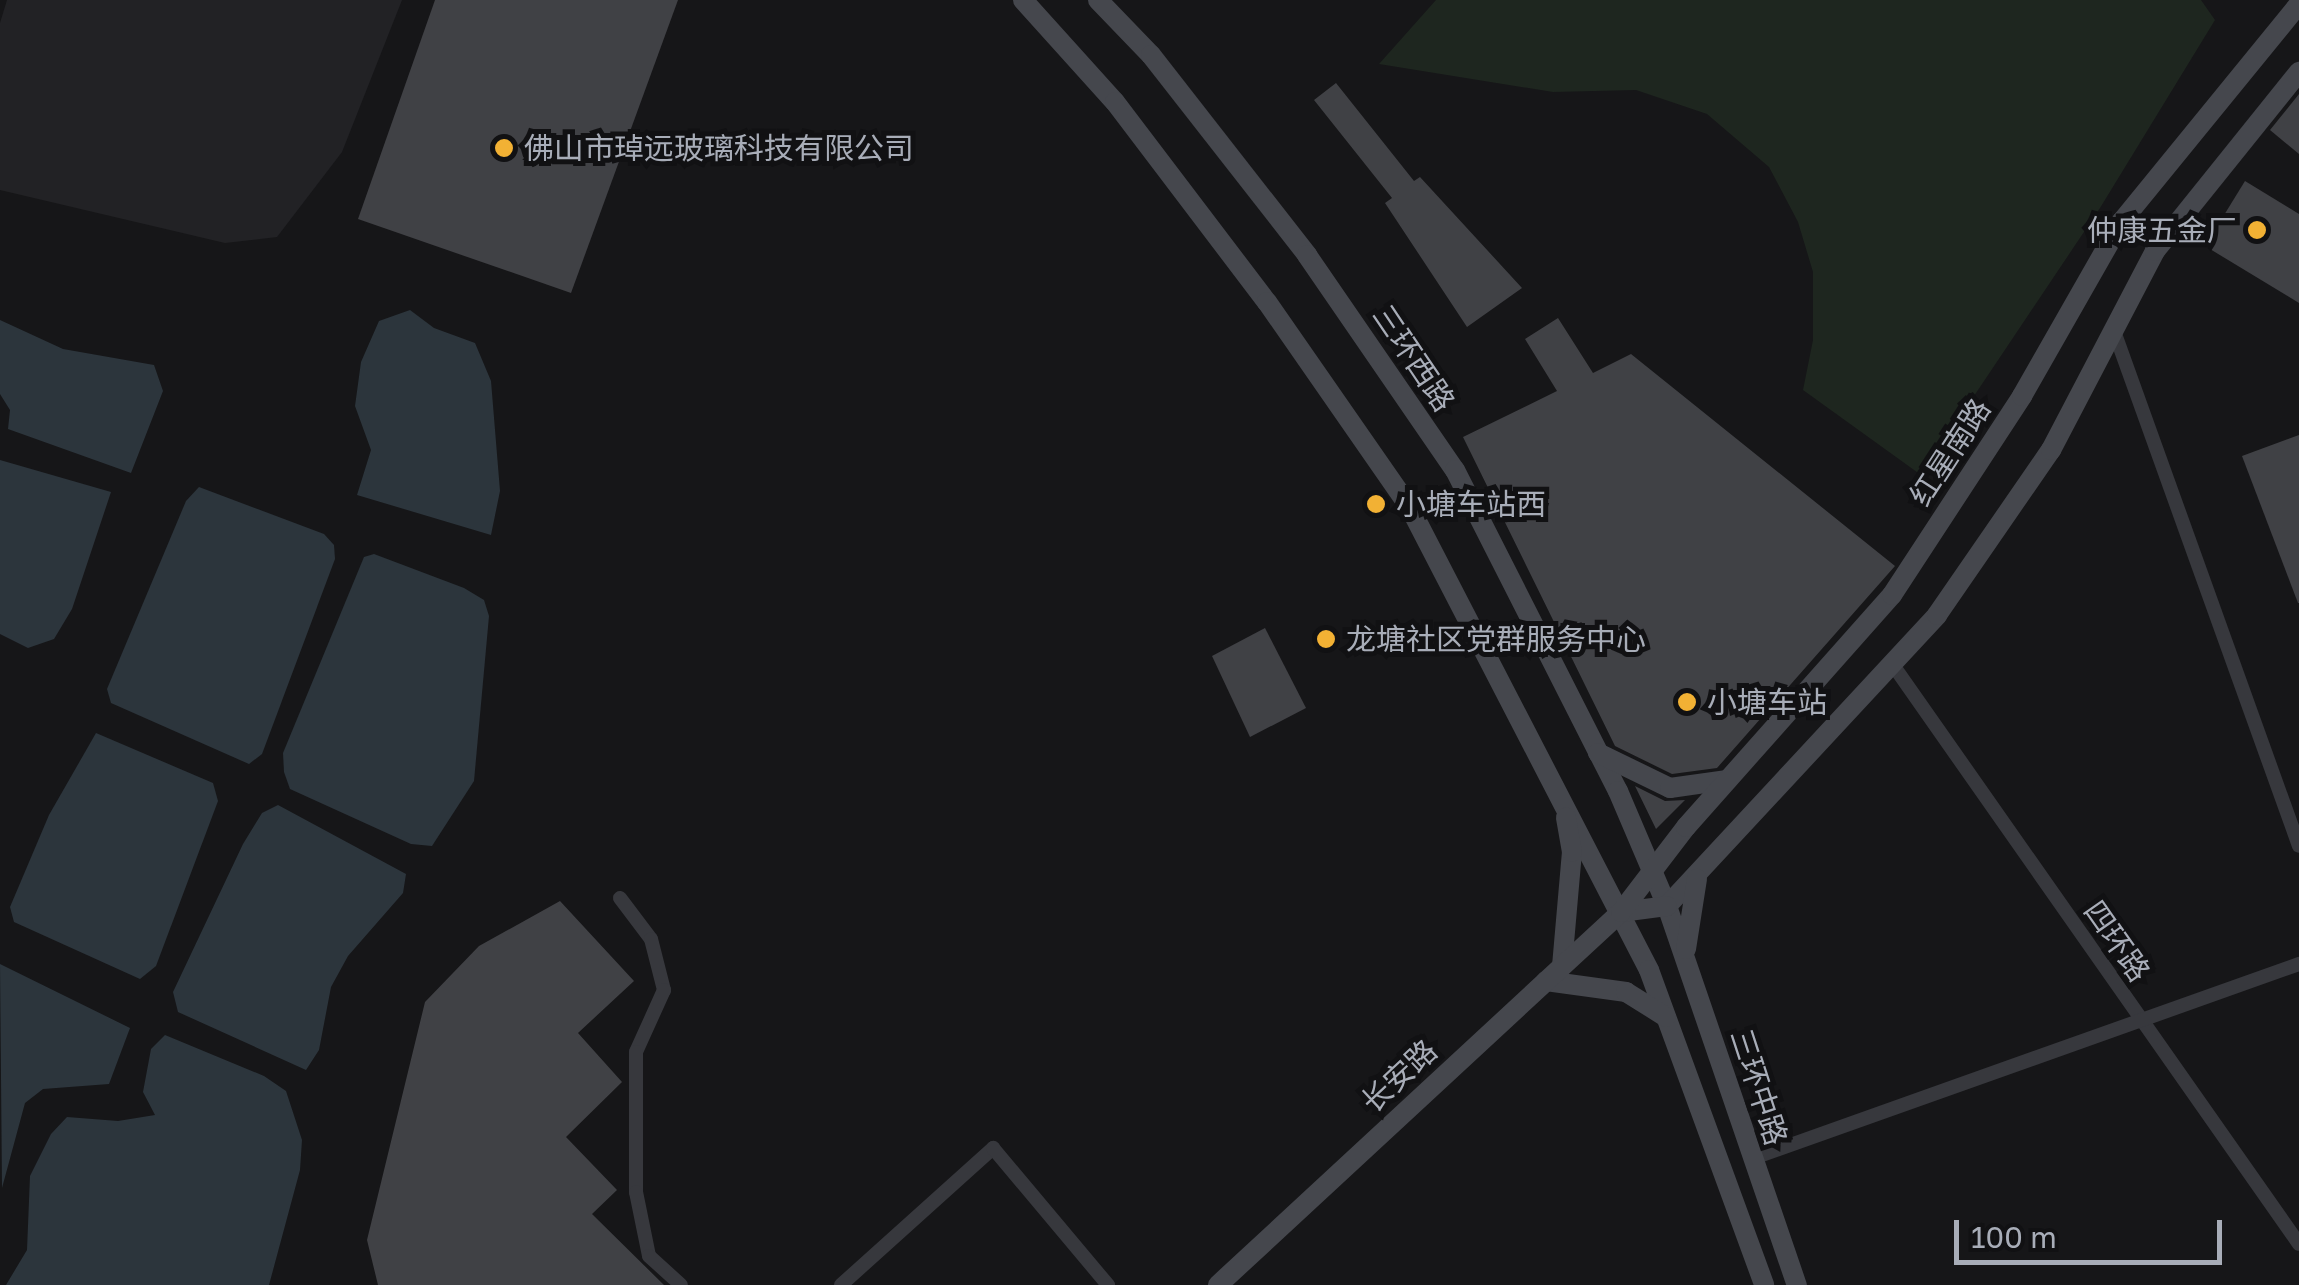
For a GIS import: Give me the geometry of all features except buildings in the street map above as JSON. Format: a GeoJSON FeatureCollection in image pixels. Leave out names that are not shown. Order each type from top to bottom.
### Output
{"type":"FeatureCollection","features":[{"type":"Feature","properties":{"kind":"main road","name":"三环中路"},"geometry":{"type":"LineString","coordinates":[[1022,0],[1139,133],[1409,506],[1621,912],[1666,1016],[1764,1285]]}},
{"type":"Feature","properties":{"kind":"main road","name":"三环西路"},"geometry":{"type":"LineString","coordinates":[[1098,0],[1150,55],[1308,255],[1455,470],[1618,791],[1652,871]]}},
{"type":"Feature","properties":{"kind":"main road","name":"红星南路"},"geometry":{"type":"LineString","coordinates":[[1621,912],[1727,780],[1905,574],[2022,396],[2122,221],[2299,4]]}},
{"type":"Feature","properties":{"kind":"main road"},"geometry":{"type":"LineString","coordinates":[[1621,912],[1667,906],[1938,615],[2051,450],[2155,252],[2299,72]]}},
{"type":"Feature","properties":{"kind":"main road"},"geometry":{"type":"LineString","coordinates":[[1598,752],[1670,788],[1727,780]]}},
{"type":"Feature","properties":{"kind":"main road"},"geometry":{"type":"LineString","coordinates":[[1562,966],[1572,852],[1563,801]]}},
{"type":"Feature","properties":{"kind":"main road","name":"三环中路"},"geometry":{"type":"LineString","coordinates":[[1652,871],[1796,1285]]}},
{"type":"Feature","properties":{"kind":"main road"},"geometry":{"type":"LineString","coordinates":[[1688,971],[1685,934],[1698,875]]}},
{"type":"Feature","properties":{"kind":"main road","name":"长安路"},"geometry":{"type":"LineString","coordinates":[[1218,1285],[1621,912]]}},
{"type":"Feature","properties":{"kind":"main road"},"geometry":{"type":"LineString","coordinates":[[1546,982],[1626,992],[1666,1016]]}},
{"type":"Feature","properties":{"kind":"street"},"geometry":{"type":"LineString","coordinates":[[2114,330],[2299,846]]}},
{"type":"Feature","properties":{"kind":"street","name":"四环路"},"geometry":{"type":"LineString","coordinates":[[1894,666],[2136,1018],[2299,1244]]}},
{"type":"Feature","properties":{"kind":"street"},"geometry":{"type":"LineString","coordinates":[[620,898],[650,939],[664,990],[636,1052],[636,1192],[649,1256],[681,1285]]}},
{"type":"Feature","properties":{"kind":"street"},"geometry":{"type":"LineString","coordinates":[[1751,1160],[2136,1018],[2299,964]]}},
{"type":"Feature","properties":{"kind":"street"},"geometry":{"type":"LineString","coordinates":[[841,1285],[993,1148],[1108,1285]]}},
{"type":"Feature","properties":{"kind":"shaded area"},"geometry":{"type":"Polygon","coordinates":[[[7,0],[402,0],[342,152],[277,237],[225,243],[0,190],[0,23],[7,0]]]}},
{"type":"Feature","properties":{"kind":"shaded area"},"geometry":{"type":"Polygon","coordinates":[[[1436,0],[2201,0],[2215,20],[2100,208],[1921,475],[1803,390],[1813,340],[1813,272],[1798,222],[1769,167],[1707,114],[1636,90],[1553,92],[1379,64],[1436,0]]]}},
{"type":"Feature","properties":{"kind":"shaded area"},"geometry":{"type":"Polygon","coordinates":[[[410,310],[434,328],[475,343],[491,381],[500,491],[491,535],[357,495],[371,450],[355,406],[361,362],[379,321],[410,310]]]}},
{"type":"Feature","properties":{"kind":"shaded area"},"geometry":{"type":"Polygon","coordinates":[[[0,320],[63,349],[154,365],[163,391],[131,473],[8,429],[10,410],[0,394],[0,320]]]}},
{"type":"Feature","properties":{"kind":"shaded area"},"geometry":{"type":"Polygon","coordinates":[[[0,460],[111,492],[72,609],[54,639],[28,648],[0,634],[0,460]]]}},
{"type":"Feature","properties":{"kind":"shaded area"},"geometry":{"type":"Polygon","coordinates":[[[199,487],[324,534],[334,545],[335,559],[262,754],[249,764],[111,703],[107,689],[186,501],[199,487]]]}},
{"type":"Feature","properties":{"kind":"shaded area"},"geometry":{"type":"Polygon","coordinates":[[[374,554],[464,588],[484,600],[489,616],[474,781],[432,846],[411,844],[290,789],[284,772],[283,753],[364,557],[374,554]]]}},
{"type":"Feature","properties":{"kind":"shaded area"},"geometry":{"type":"Polygon","coordinates":[[[96,733],[213,783],[218,801],[156,966],[140,979],[14,922],[10,907],[49,815],[96,733]]]}},
{"type":"Feature","properties":{"kind":"shaded area"},"geometry":{"type":"Polygon","coordinates":[[[278,805],[406,874],[403,893],[348,956],[331,987],[319,1050],[306,1070],[178,1012],[173,992],[243,844],[262,813],[278,805]]]}},
{"type":"Feature","properties":{"kind":"shaded area"},"geometry":{"type":"Polygon","coordinates":[[[0,964],[130,1028],[109,1084],[43,1089],[25,1103],[2,1188],[0,964]]]}},
{"type":"Feature","properties":{"kind":"shaded area"},"geometry":{"type":"Polygon","coordinates":[[[165,1035],[264,1076],[286,1091],[302,1140],[300,1170],[269,1285],[6,1285],[27,1250],[30,1176],[51,1134],[67,1117],[118,1121],[155,1115],[143,1092],[151,1049],[165,1035]]]}},
{"type":"Feature","properties":{"kind":"place","name":"佛山市琸远玻璃科技有限公司"},"geometry":{"type":"Point","coordinates":[504,148]}},
{"type":"Feature","properties":{"kind":"place","name":"仲康五金厂"},"geometry":{"type":"Point","coordinates":[2257,230]}},
{"type":"Feature","properties":{"kind":"place","name":"小塘车站西"},"geometry":{"type":"Point","coordinates":[1376,504]}},
{"type":"Feature","properties":{"kind":"place","name":"龙塘社区党群服务中心"},"geometry":{"type":"Point","coordinates":[1326,639]}},
{"type":"Feature","properties":{"kind":"place","name":"小塘车站"},"geometry":{"type":"Point","coordinates":[1687,702]}}]}
